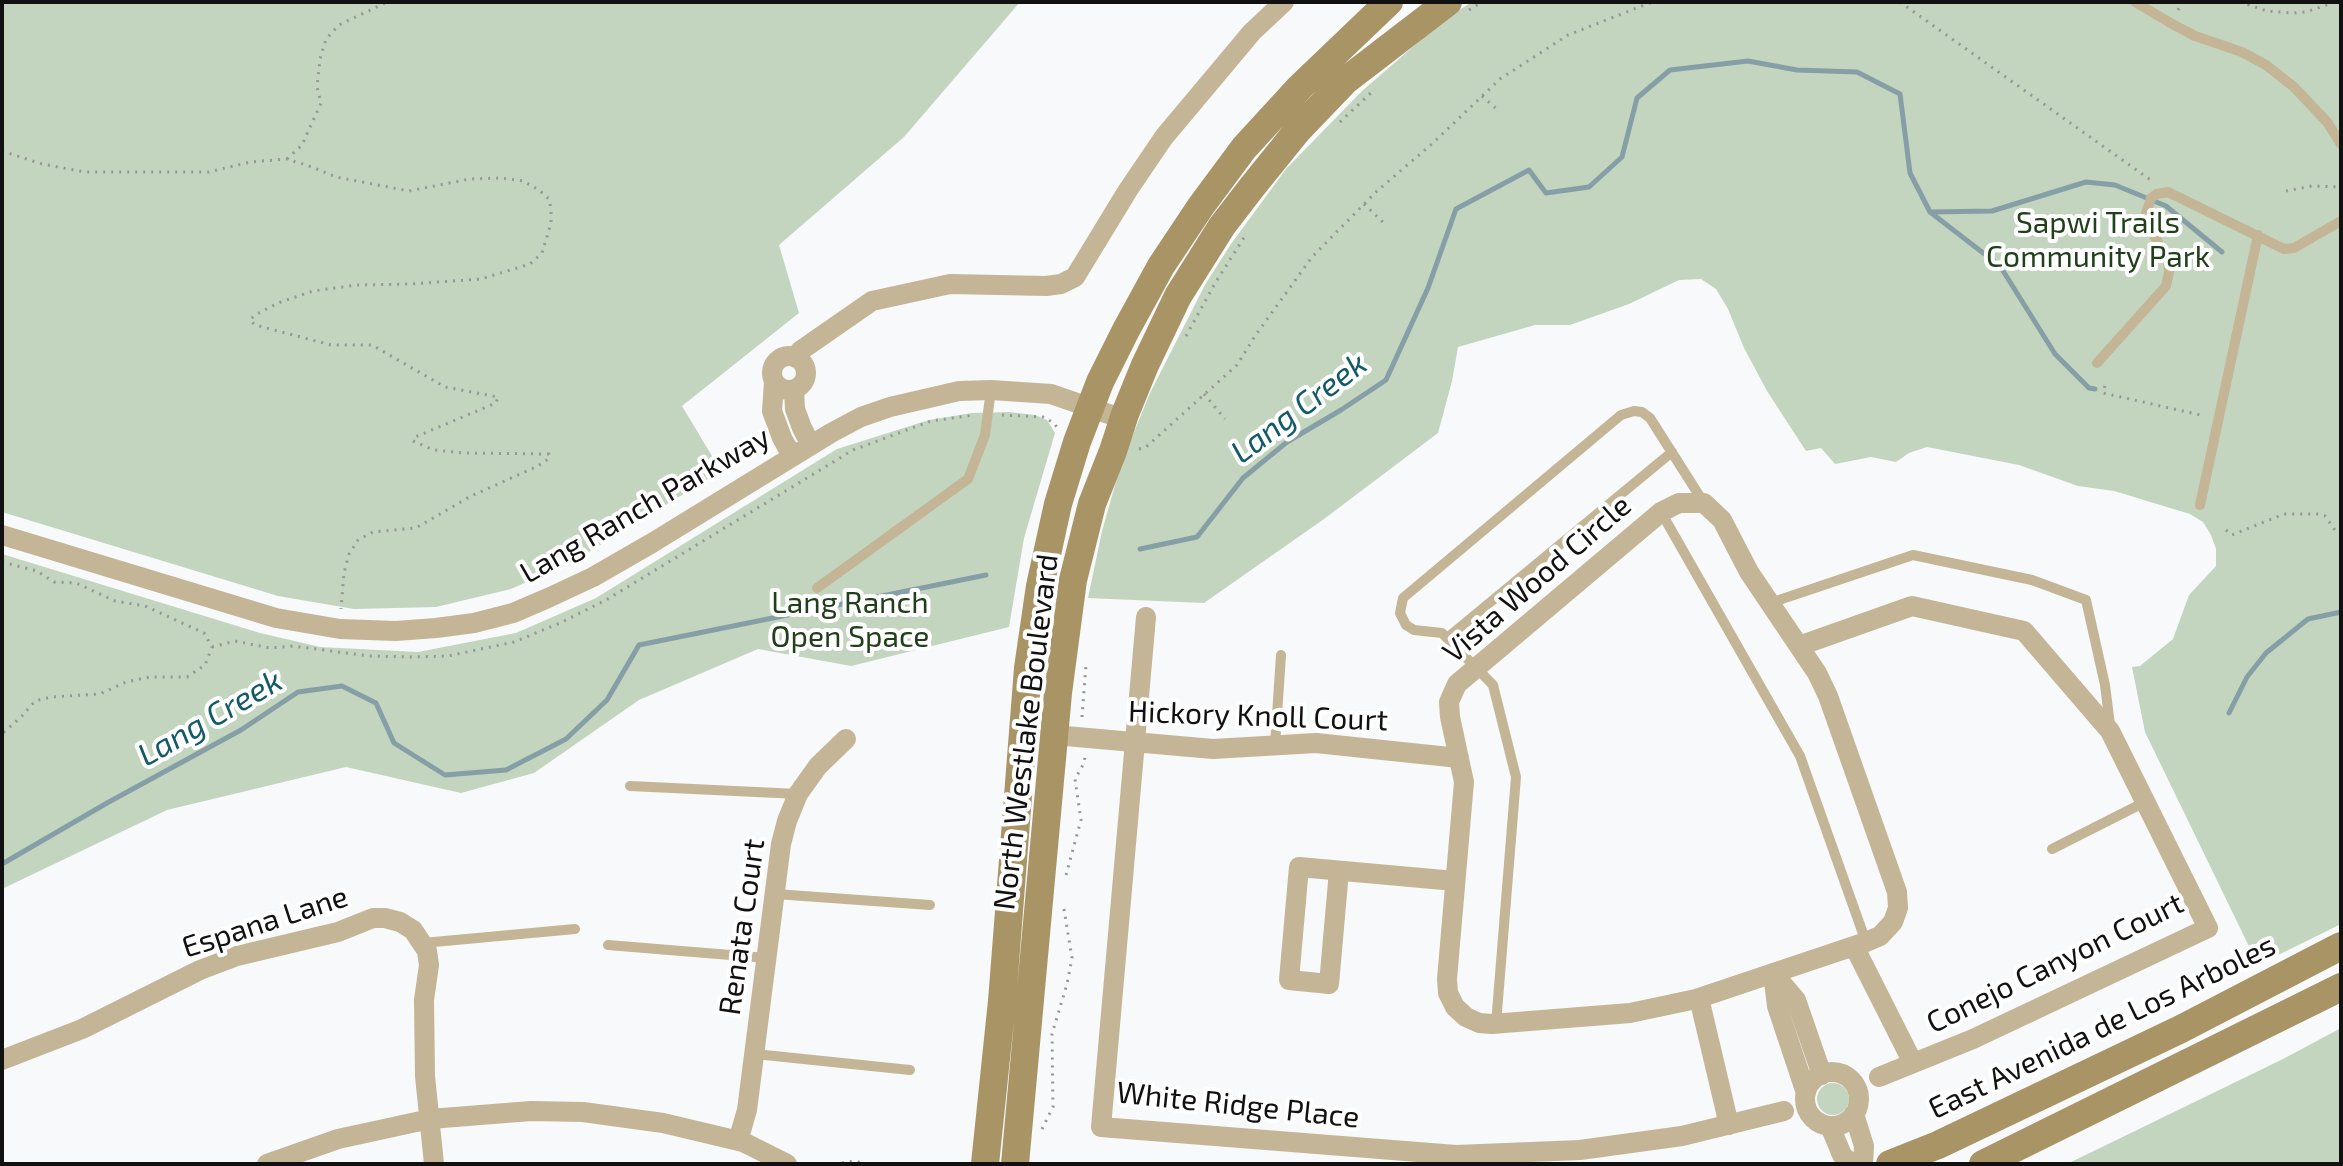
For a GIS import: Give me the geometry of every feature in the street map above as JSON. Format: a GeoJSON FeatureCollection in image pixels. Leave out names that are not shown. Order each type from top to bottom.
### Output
{"type":"FeatureCollection","features":[{"type":"Feature","properties":{"kind":"main road","name":"North Westlake Boulevard"},"geometry":{"type":"LineString","coordinates":[[985,1164],[1002,1001],[1028,668],[1040,586],[1058,504],[1090,407],[1161,266],[1244,148],[1300,87],[1389,2]]}},
{"type":"Feature","properties":{"kind":"main road","name":"North Westlake Boulevard"},"geometry":{"type":"LineString","coordinates":[[1015,1164],[1054,735],[1073,580],[1092,504],[1130,429],[1145,365],[1178,296],[1222,226],[1298,130],[1345,81],[1455,9]]}},
{"type":"Feature","properties":{"kind":"main road","name":"East Avenida de Los Arboles"},"geometry":{"type":"LineString","coordinates":[[1890,1164],[1938,1145],[2181,1029],[2341,946]]}},
{"type":"Feature","properties":{"kind":"main road"},"geometry":{"type":"LineString","coordinates":[[1983,1164],[2341,987]]}},
{"type":"Feature","properties":{"kind":"street"},"geometry":{"type":"LineString","coordinates":[[811,445],[784,386],[772,372],[776,362],[785,357],[796,358],[800,351],[872,301],[950,284],[1046,286],[1061,284],[1075,277],[1164,137],[1252,32],[1284,2]]}},
{"type":"Feature","properties":{"kind":"street"},"geometry":{"type":"LineString","coordinates":[[784,386],[772,411],[792,456]]}},
{"type":"Feature","properties":{"kind":"street","name":"Lang Ranch Parkway"},"geometry":{"type":"LineString","coordinates":[[2,535],[276,618],[340,629],[396,631],[436,628],[513,613],[593,577],[811,445],[861,417],[890,407],[959,391],[1051,394],[1090,407],[1130,429]]}},
{"type":"Feature","properties":{"kind":"street","name":"Vista Wood Circle"},"geometry":{"type":"LineString","coordinates":[[1679,503],[1704,503],[1722,520],[1749,572],[1817,673],[1828,696],[1897,892],[1898,908],[1893,922],[1880,936],[1699,998],[1630,1013],[1479,1023],[1455,1007],[1448,993],[1464,782],[1449,702],[1457,684],[1661,512],[1679,503]]}},
{"type":"Feature","properties":{"kind":"street","name":"Conejo Canyon Court"},"geometry":{"type":"LineString","coordinates":[[1799,646],[1912,606],[2024,631],[2110,731],[2208,928],[1973,1039],[1879,1077]]}},
{"type":"Feature","properties":{"kind":"street","name":"White Ridge Place"},"geometry":{"type":"LineString","coordinates":[[1146,617],[1101,1127],[1456,1155],[1580,1150],[1682,1136],[1784,1111]]}},
{"type":"Feature","properties":{"kind":"street","name":"Hickory Knoll Court"},"geometry":{"type":"LineString","coordinates":[[1054,735],[1213,749],[1316,743],[1459,758]]}},
{"type":"Feature","properties":{"kind":"street","name":"Renata Court"},"geometry":{"type":"LineString","coordinates":[[738,1141],[747,1110],[781,844],[787,821],[798,794],[818,766],[846,739]]}},
{"type":"Feature","properties":{"kind":"street"},"geometry":{"type":"LineString","coordinates":[[1339,871],[1329,984],[1289,980],[1299,867],[1455,881]]}},
{"type":"Feature","properties":{"kind":"street","name":"Espana Lane"},"geometry":{"type":"LineString","coordinates":[[2,1060],[82,1029],[200,970],[237,956],[338,932],[373,918],[400,922],[413,930],[423,943]]}},
{"type":"Feature","properties":{"kind":"street"},"geometry":{"type":"LineString","coordinates":[[423,943],[429,965],[424,1000],[425,1076],[434,1164]]}},
{"type":"Feature","properties":{"kind":"street"},"geometry":{"type":"LineString","coordinates":[[1860,944],[1913,1063]]}},
{"type":"Feature","properties":{"kind":"street"},"geometry":{"type":"LineString","coordinates":[[1773,973],[1796,1000],[1822,1075]]}},
{"type":"Feature","properties":{"kind":"street"},"geometry":{"type":"LineString","coordinates":[[1773,973],[1777,1006],[1806,1093],[1809,1113],[1822,1124],[1844,1123],[1854,1114],[1859,1098],[1853,1082],[1839,1073],[1822,1075],[1811,1083],[1806,1093]]}},
{"type":"Feature","properties":{"kind":"street"},"geometry":{"type":"LineString","coordinates":[[1699,998],[1729,1125]]}},
{"type":"Feature","properties":{"kind":"street"},"geometry":{"type":"LineString","coordinates":[[267,1164],[338,1139],[430,1119],[531,1111],[583,1112],[663,1123],[738,1141],[787,1164]]}},
{"type":"Feature","properties":{"kind":"street"},"geometry":{"type":"LineString","coordinates":[[1854,1114],[1864,1146],[1863,1164]]}},
{"type":"Feature","properties":{"kind":"street"},"geometry":{"type":"LineString","coordinates":[[1830,1126],[1842,1155],[1851,1164]]}},
{"type":"Feature","properties":{"kind":"lane"},"geometry":{"type":"LineString","coordinates":[[2135,2],[2195,36],[2242,52],[2266,65],[2294,87],[2327,122],[2341,144]]}},
{"type":"Feature","properties":{"kind":"lane"},"geometry":{"type":"LineString","coordinates":[[2097,363],[2166,286],[2168,261],[2147,222],[2146,214],[2151,198],[2157,194],[2168,192],[2284,249],[2294,248],[2341,221]]}},
{"type":"Feature","properties":{"kind":"lane"},"geometry":{"type":"LineString","coordinates":[[2200,505],[2258,235]]}},
{"type":"Feature","properties":{"kind":"lane"},"geometry":{"type":"LineString","coordinates":[[817,588],[968,479],[985,435],[991,390]]}},
{"type":"Feature","properties":{"kind":"lane"},"geometry":{"type":"LineString","coordinates":[[1496,1024],[1516,777],[1493,685],[1442,633],[1414,630],[1406,625],[1400,613],[1403,598],[1621,415],[1634,411],[1650,418],[1704,503]]}},
{"type":"Feature","properties":{"kind":"lane"},"geometry":{"type":"LineString","coordinates":[[1447,638],[1672,452]]}},
{"type":"Feature","properties":{"kind":"lane"},"geometry":{"type":"LineString","coordinates":[[1661,512],[1800,756],[1860,944]]}},
{"type":"Feature","properties":{"kind":"lane"},"geometry":{"type":"LineString","coordinates":[[1770,603],[1913,555],[2032,580],[2086,600],[2105,685],[2110,731]]}},
{"type":"Feature","properties":{"kind":"lane"},"geometry":{"type":"LineString","coordinates":[[1275,745],[1281,655]]}},
{"type":"Feature","properties":{"kind":"lane"},"geometry":{"type":"LineString","coordinates":[[630,786],[798,794]]}},
{"type":"Feature","properties":{"kind":"lane"},"geometry":{"type":"LineString","coordinates":[[2052,849],[2145,802]]}},
{"type":"Feature","properties":{"kind":"lane"},"geometry":{"type":"LineString","coordinates":[[775,894],[930,905]]}},
{"type":"Feature","properties":{"kind":"lane"},"geometry":{"type":"LineString","coordinates":[[423,943],[575,929]]}},
{"type":"Feature","properties":{"kind":"lane"},"geometry":{"type":"LineString","coordinates":[[608,945],[767,958]]}},
{"type":"Feature","properties":{"kind":"lane"},"geometry":{"type":"LineString","coordinates":[[755,1054],[910,1070]]}},
{"type":"Feature","properties":{"kind":"path"},"geometry":{"type":"LineString","coordinates":[[287,159],[302,145],[321,103],[317,87],[326,39],[339,25],[387,2]]}},
{"type":"Feature","properties":{"kind":"path"},"geometry":{"type":"LineString","coordinates":[[1455,9],[1482,2]]}},
{"type":"Feature","properties":{"kind":"path"},"geometry":{"type":"LineString","coordinates":[[1130,429],[1133,450],[1146,447],[1237,365],[1312,257],[1364,204],[1500,79],[1568,35],[1652,2]]}},
{"type":"Feature","properties":{"kind":"path"},"geometry":{"type":"LineString","coordinates":[[1900,2],[2168,192]]}},
{"type":"Feature","properties":{"kind":"path"},"geometry":{"type":"LineString","coordinates":[[2240,2],[2267,11],[2292,13],[2306,12],[2335,2]]}},
{"type":"Feature","properties":{"kind":"path"},"geometry":{"type":"LineString","coordinates":[[2341,39],[2341,45]]}},
{"type":"Feature","properties":{"kind":"path"},"geometry":{"type":"LineString","coordinates":[[1340,122],[1384,81]]}},
{"type":"Feature","properties":{"kind":"path"},"geometry":{"type":"LineString","coordinates":[[1482,96],[1499,111]]}},
{"type":"Feature","properties":{"kind":"path"},"geometry":{"type":"LineString","coordinates":[[2,151],[42,164],[85,172],[209,172],[250,162],[287,159],[336,177],[409,191],[470,179],[523,181],[549,199],[551,223],[542,253],[530,264],[481,279],[357,285],[313,291],[278,303],[250,320],[255,325],[331,345],[372,345],[445,387],[498,397],[496,403],[415,437],[413,441],[434,450],[464,453],[549,454],[548,459],[538,466],[471,496],[416,528],[373,532],[358,540],[349,554],[344,573],[340,629]]}},
{"type":"Feature","properties":{"kind":"path"},"geometry":{"type":"LineString","coordinates":[[2286,191],[2312,186],[2341,187]]}},
{"type":"Feature","properties":{"kind":"path"},"geometry":{"type":"LineString","coordinates":[[1364,204],[1385,224]]}},
{"type":"Feature","properties":{"kind":"path"},"geometry":{"type":"LineString","coordinates":[[1182,343],[1247,234]]}},
{"type":"Feature","properties":{"kind":"path"},"geometry":{"type":"LineString","coordinates":[[2105,386],[2103,393],[2211,417]]}},
{"type":"Feature","properties":{"kind":"path"},"geometry":{"type":"LineString","coordinates":[[1204,394],[1225,419]]}},
{"type":"Feature","properties":{"kind":"path"},"geometry":{"type":"LineString","coordinates":[[2226,530],[2232,535],[2284,514],[2303,513],[2325,516],[2337,533],[2341,533]]}},
{"type":"Feature","properties":{"kind":"path"},"geometry":{"type":"LineString","coordinates":[[2,562],[37,571],[52,581],[76,583],[115,601],[145,606],[204,633],[212,647],[207,662],[193,675],[176,679],[153,677],[133,680],[93,696],[39,699],[2,734]]}},
{"type":"Feature","properties":{"kind":"path"},"geometry":{"type":"LineString","coordinates":[[1065,881],[1081,820],[1075,779],[1084,763],[1086,749],[1081,712],[1085,695],[1086,658]]}},
{"type":"Feature","properties":{"kind":"path"},"geometry":{"type":"LineString","coordinates":[[1040,1133],[1053,1107],[1052,1034],[1072,958],[1063,897]]}},
{"type":"Feature","properties":{"kind":"path"},"geometry":{"type":"LineString","coordinates":[[834,1164],[855,1161],[865,1164]]}},
{"type":"Feature","properties":{"kind":"green space"},"geometry":{"type":"Polygon","coordinates":[[[2,2],[1020,2],[904,137],[779,245],[799,313],[682,406],[721,471],[574,561],[511,589],[436,607],[354,609],[278,596],[2,512],[2,2]]]}},
{"type":"Feature","properties":{"kind":"green space","name":"Sapwi Trails Community Park"},"geometry":{"type":"Polygon","coordinates":[[[1472,2],[2341,2],[2341,924],[2258,965],[2145,732],[2132,667],[2140,666],[2173,639],[2189,595],[2216,566],[2216,549],[2203,522],[2190,514],[2114,491],[2078,486],[2019,465],[1927,447],[1909,453],[1896,462],[1871,457],[1835,464],[1821,448],[1806,451],[1767,391],[1716,289],[1701,279],[1679,280],[1629,304],[1570,325],[1535,325],[1458,347],[1438,433],[1324,519],[1204,603],[1088,598],[1102,531],[1121,464],[1150,393],[1206,283],[1231,244],[1286,169],[1362,91],[1445,19],[1472,2]]]}},
{"type":"Feature","properties":{"kind":"green space","name":"Lang Ranch Open Space"},"geometry":{"type":"Polygon","coordinates":[[[972,413],[1035,415],[1047,420],[1055,433],[1024,538],[1009,627],[851,666],[758,649],[639,700],[534,773],[461,793],[346,767],[167,810],[2,889],[2,554],[260,633],[320,647],[418,652],[516,633],[596,598],[837,449],[929,420],[972,413]]]}},
{"type":"Feature","properties":{"kind":"green space"},"geometry":{"type":"Polygon","coordinates":[[[2341,1028],[2341,1164],[2067,1164],[2283,1059],[2341,1028]]]}},
{"type":"Feature","properties":{"kind":"green space"},"geometry":{"type":"Polygon","coordinates":[[[1833,1083],[1844,1088],[1849,1099],[1844,1110],[1833,1115],[1822,1110],[1817,1099],[1822,1088],[1833,1083]]]}},
{"type":"Feature","properties":{"kind":"waterway","name":"Lang Creek"},"geometry":{"type":"LineString","coordinates":[[1140,549],[1197,537],[1243,478],[1287,442],[1386,380],[1428,288],[1456,209],[1529,170],[1546,193],[1589,187],[1622,157],[1637,98],[1670,70],[1748,61],[1797,70],[1857,72],[1900,94],[1910,173],[1930,212],[2000,266],[2055,354],[2089,388],[2095,389]]}},
{"type":"Feature","properties":{"kind":"waterway"},"geometry":{"type":"LineString","coordinates":[[1931,212],[1992,211],[2086,182],[2115,185],[2166,206],[2222,252]]}},
{"type":"Feature","properties":{"kind":"waterway","name":"Lang Creek"},"geometry":{"type":"LineString","coordinates":[[2,864],[241,730],[298,692],[342,686],[376,703],[394,743],[445,775],[506,770],[566,739],[607,700],[639,645],[986,575]]}},
{"type":"Feature","properties":{"kind":"waterway"},"geometry":{"type":"LineString","coordinates":[[2229,713],[2247,677],[2266,653],[2308,619],[2341,612]]}}]}
